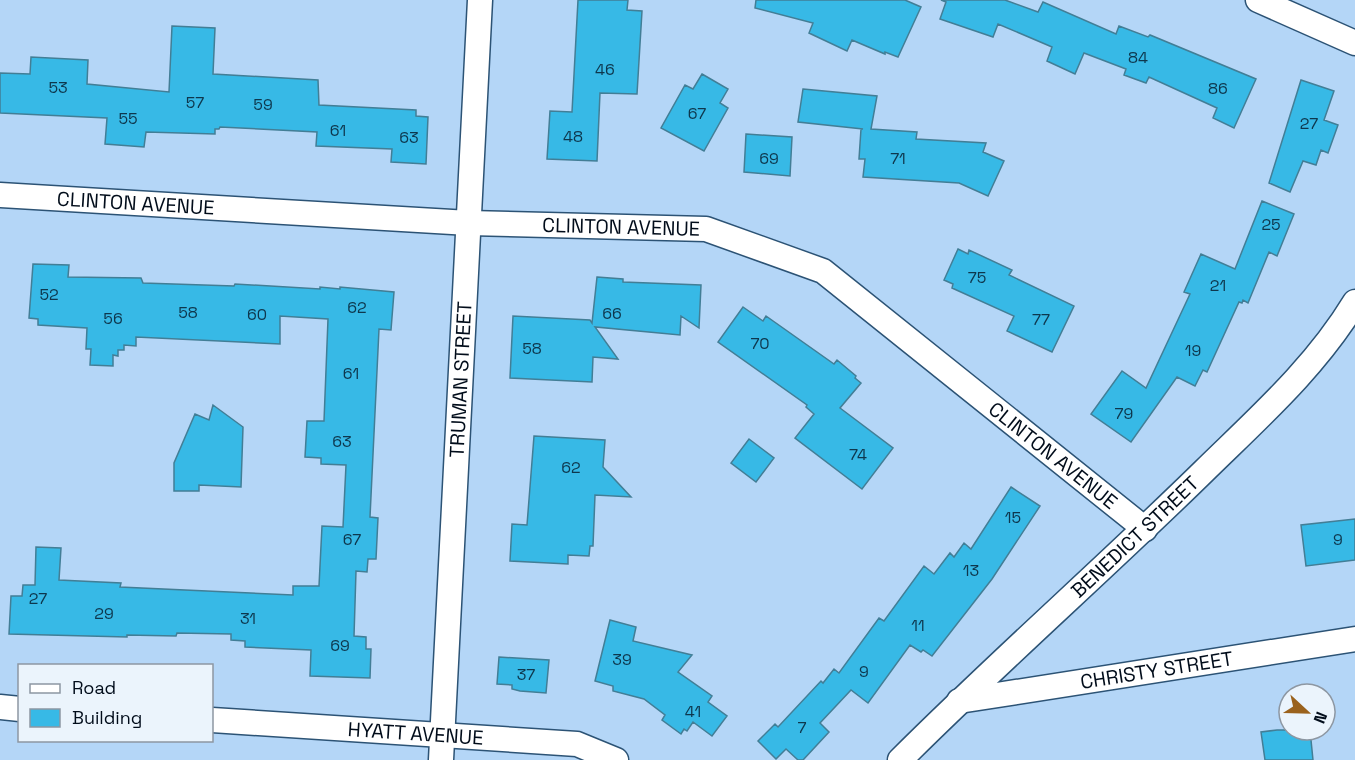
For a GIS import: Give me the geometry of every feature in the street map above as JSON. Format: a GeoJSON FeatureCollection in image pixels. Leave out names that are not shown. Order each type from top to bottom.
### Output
{"type":"FeatureCollection","features":[{"type":"Feature","properties":{"kind":"street","name":"TRUMAN STREET"},"geometry":{"type":"LineString","coordinates":[[441,760],[480,0]]}},
{"type":"Feature","properties":{"kind":"street"},"geometry":{"type":"LineString","coordinates":[[1258,0],[1355,43]]}},
{"type":"Feature","properties":{"kind":"street","name":"CLINTON AVENUE"},"geometry":{"type":"LineString","coordinates":[[0,195],[470,223],[706,229],[823,271],[1145,529]]}},
{"type":"Feature","properties":{"kind":"street","name":"BENEDICT STREET"},"geometry":{"type":"LineString","coordinates":[[900,760],[959,701],[1145,529],[1281,396],[1313,361],[1344,321],[1355,302]]}},
{"type":"Feature","properties":{"kind":"street","name":"CHRISTY STREET"},"geometry":{"type":"LineString","coordinates":[[959,701],[1355,639]]}},
{"type":"Feature","properties":{"kind":"street"},"geometry":{"type":"LineString","coordinates":[[0,707],[18,709]]}},
{"type":"Feature","properties":{"kind":"street","name":"HYATT AVENUE"},"geometry":{"type":"LineString","coordinates":[[213,720],[577,744],[616,760]]}},
{"type":"Feature","properties":{"kind":"building"},"geometry":{"type":"Polygon","coordinates":[[[578,0],[628,0],[627,10],[642,11],[637,94],[600,93],[597,161],[547,159],[550,111],[572,112],[578,0]]]}},
{"type":"Feature","properties":{"kind":"building"},"geometry":{"type":"Polygon","coordinates":[[[756,0],[905,0],[921,7],[898,57],[852,40],[847,51],[809,33],[813,23],[755,8],[756,0]]]}},
{"type":"Feature","properties":{"kind":"building"},"geometry":{"type":"Polygon","coordinates":[[[941,0],[1005,0],[1038,12],[1043,2],[1116,34],[1119,26],[1148,37],[1150,35],[1256,79],[1234,128],[1213,118],[1217,108],[1149,77],[1146,83],[1124,75],[1126,69],[1084,53],[1075,74],[1047,61],[1052,47],[998,24],[993,37],[940,19],[946,2],[941,0]]]}},
{"type":"Feature","properties":{"kind":"building"},"geometry":{"type":"Polygon","coordinates":[[[172,26],[215,28],[213,74],[318,80],[319,105],[416,110],[416,116],[428,117],[426,164],[391,162],[392,149],[316,146],[317,132],[220,127],[215,129],[215,134],[146,132],[144,147],[105,144],[107,118],[0,113],[0,73],[30,74],[31,57],[88,60],[87,84],[169,92],[172,26]]]}},
{"type":"Feature","properties":{"kind":"building"},"geometry":{"type":"Polygon","coordinates":[[[702,74],[728,89],[720,103],[728,108],[704,151],[661,128],[685,85],[693,89],[702,74]]]}},
{"type":"Feature","properties":{"kind":"building"},"geometry":{"type":"Polygon","coordinates":[[[1301,80],[1334,91],[1324,120],[1338,125],[1328,153],[1321,150],[1316,165],[1303,161],[1290,192],[1269,183],[1301,80]]]}},
{"type":"Feature","properties":{"kind":"building"},"geometry":{"type":"Polygon","coordinates":[[[803,89],[877,96],[871,129],[917,132],[916,139],[986,143],[983,152],[1004,161],[988,196],[959,183],[863,177],[865,159],[859,159],[861,129],[863,129],[798,122],[803,89]]]}},
{"type":"Feature","properties":{"kind":"building"},"geometry":{"type":"Polygon","coordinates":[[[746,134],[792,137],[790,176],[744,172],[746,134]]]}},
{"type":"Feature","properties":{"kind":"building"},"geometry":{"type":"Polygon","coordinates":[[[1262,201],[1294,214],[1277,256],[1269,252],[1248,303],[1243,300],[1242,303],[1239,302],[1207,372],[1203,370],[1195,386],[1177,377],[1131,442],[1091,414],[1122,371],[1146,388],[1190,294],[1184,292],[1201,254],[1235,269],[1262,201]]]}},
{"type":"Feature","properties":{"kind":"building"},"geometry":{"type":"Polygon","coordinates":[[[958,249],[968,254],[969,250],[1012,270],[1009,275],[1074,306],[1052,352],[1007,331],[1014,316],[952,288],[953,284],[944,280],[958,249]]]}},
{"type":"Feature","properties":{"kind":"building"},"geometry":{"type":"Polygon","coordinates":[[[33,264],[69,265],[68,277],[141,278],[143,283],[234,286],[235,284],[320,289],[320,287],[340,289],[340,287],[394,292],[391,330],[379,329],[370,517],[378,518],[376,559],[368,559],[367,572],[356,571],[354,636],[366,637],[366,649],[371,649],[370,678],[310,676],[311,650],[245,647],[245,641],[231,640],[231,634],[177,633],[176,636],[127,635],[127,637],[9,634],[11,596],[22,596],[23,585],[35,585],[36,547],[61,548],[59,580],[121,583],[120,587],[293,595],[293,586],[319,586],[322,526],[343,527],[346,465],[321,464],[321,458],[305,457],[307,421],[324,421],[328,319],[280,316],[280,344],[136,337],[136,346],[124,345],[124,350],[118,350],[118,356],[113,355],[113,366],[90,365],[91,349],[86,349],[87,328],[38,325],[38,319],[29,318],[33,264]]]}},
{"type":"Feature","properties":{"kind":"building"},"geometry":{"type":"Polygon","coordinates":[[[597,277],[623,279],[623,282],[701,285],[699,328],[681,316],[680,335],[595,327],[618,359],[593,357],[592,382],[510,378],[513,316],[590,320],[592,323],[597,277]]]}},
{"type":"Feature","properties":{"kind":"building"},"geometry":{"type":"Polygon","coordinates":[[[743,307],[763,321],[766,316],[834,364],[837,360],[861,383],[840,408],[893,448],[862,489],[795,438],[814,414],[806,407],[807,405],[718,342],[743,307]]]}},
{"type":"Feature","properties":{"kind":"building"},"geometry":{"type":"Polygon","coordinates":[[[213,405],[243,427],[241,487],[199,485],[199,491],[174,491],[174,463],[195,414],[209,420],[213,405]]]}},
{"type":"Feature","properties":{"kind":"building"},"geometry":{"type":"Polygon","coordinates":[[[534,436],[605,440],[603,467],[631,497],[595,495],[593,546],[590,546],[589,556],[568,555],[568,564],[510,561],[512,524],[527,525],[534,436]]]}},
{"type":"Feature","properties":{"kind":"building"},"geometry":{"type":"Polygon","coordinates":[[[749,439],[774,458],[756,482],[731,463],[749,439]]]}},
{"type":"Feature","properties":{"kind":"building"},"geometry":{"type":"Polygon","coordinates":[[[1011,487],[1040,506],[992,579],[932,656],[910,645],[868,703],[851,690],[820,723],[829,732],[803,760],[798,760],[786,749],[776,759],[758,741],[775,724],[778,727],[821,681],[823,683],[834,669],[839,673],[879,618],[884,621],[924,566],[934,574],[950,553],[954,557],[964,543],[971,549],[1011,487]]]}},
{"type":"Feature","properties":{"kind":"building"},"geometry":{"type":"Polygon","coordinates":[[[1355,519],[1355,560],[1306,566],[1301,525],[1355,519]]]}},
{"type":"Feature","properties":{"kind":"building"},"geometry":{"type":"Polygon","coordinates":[[[610,620],[636,627],[633,641],[692,655],[678,672],[712,696],[708,702],[727,716],[712,736],[693,722],[687,731],[684,729],[681,734],[662,720],[665,715],[644,699],[613,691],[613,686],[595,681],[610,620]]]}},
{"type":"Feature","properties":{"kind":"building"},"geometry":{"type":"Polygon","coordinates":[[[499,657],[549,660],[546,693],[520,691],[512,689],[512,685],[497,684],[499,657]]]}},
{"type":"Feature","properties":{"kind":"building"},"geometry":{"type":"Polygon","coordinates":[[[1277,730],[1277,742],[1311,742],[1313,760],[1265,760],[1261,732],[1277,730]]]}}]}
